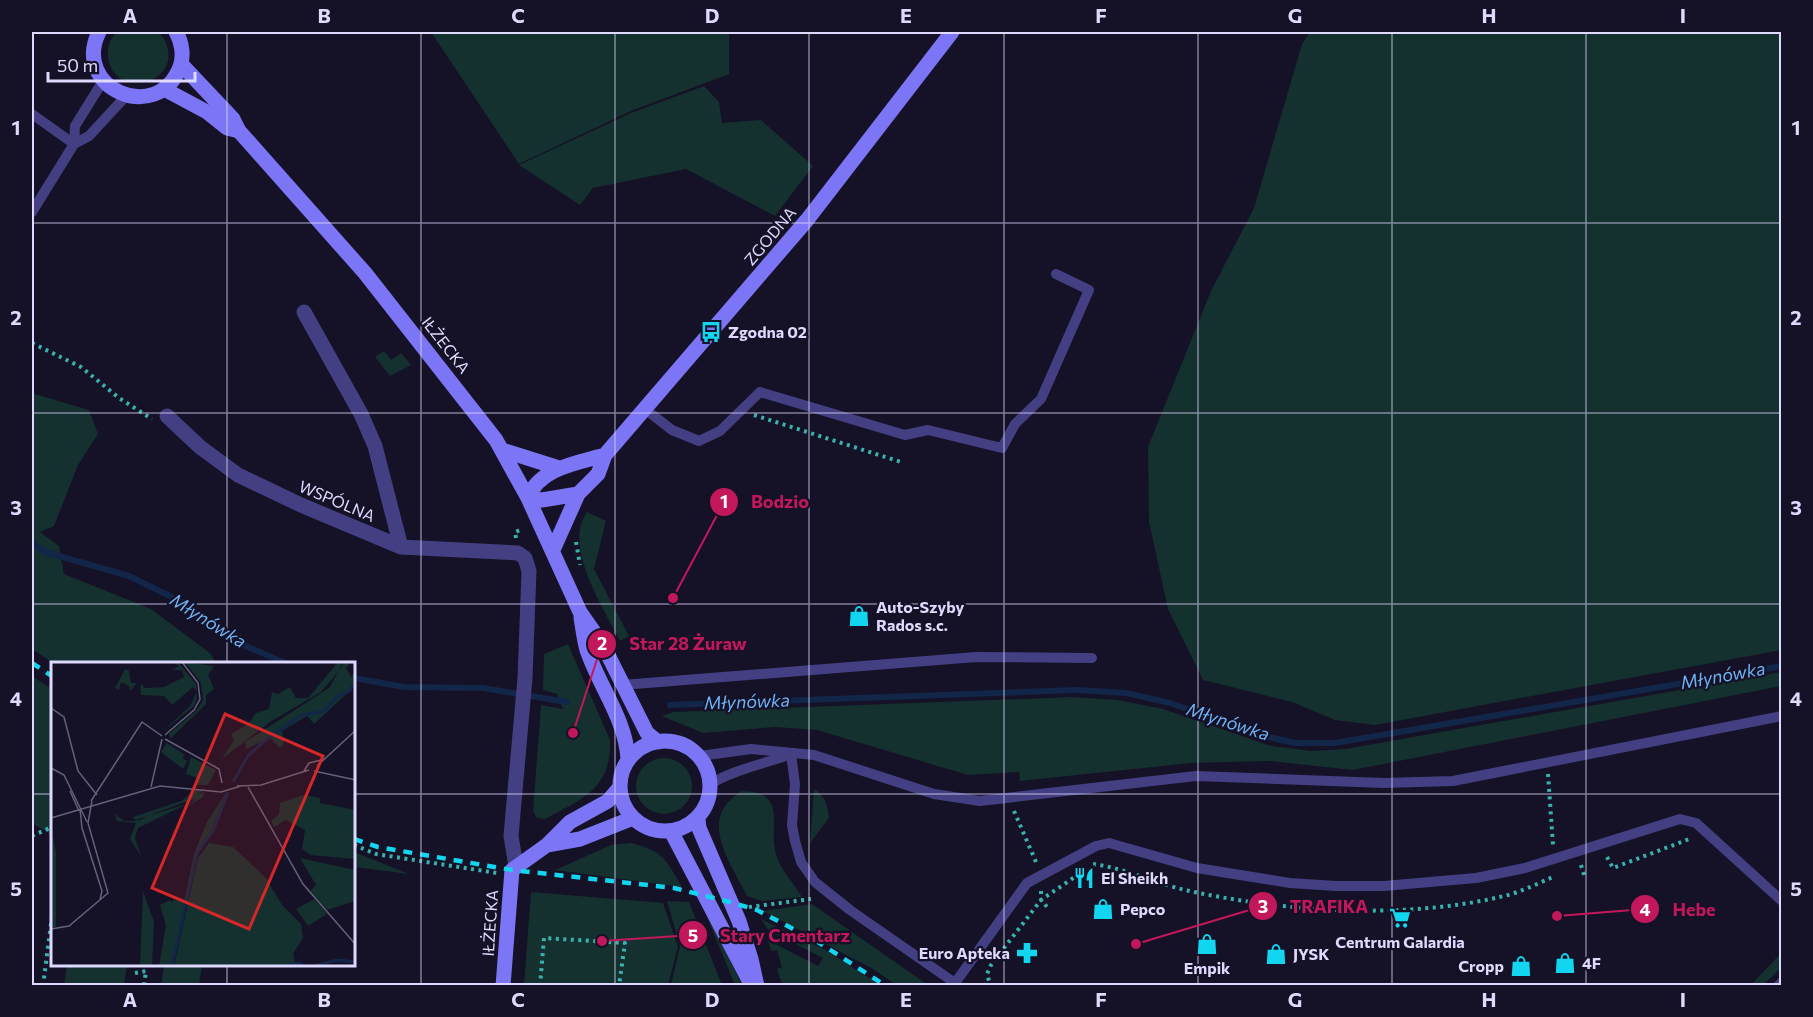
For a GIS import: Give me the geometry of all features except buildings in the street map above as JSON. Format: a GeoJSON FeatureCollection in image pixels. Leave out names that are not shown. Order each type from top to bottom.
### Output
{"type":"FeatureCollection","features":[{"type":"Feature","properties":{"kind":"main road"},"geometry":{"type":"LineString","coordinates":[[84,32],[97,38],[97,70],[104,81],[113,90],[126,96],[152,95],[164,89],[175,78],[181,64],[182,50],[176,32]]}},
{"type":"Feature","properties":{"kind":"main road","name":"ZGODNA"},"geometry":{"type":"LineString","coordinates":[[552,550],[578,494],[598,474],[605,455],[807,220],[952,32]]}},
{"type":"Feature","properties":{"kind":"main road","name":"IŁŻECKA"},"geometry":{"type":"LineString","coordinates":[[181,64],[233,119],[239,131],[365,273],[439,365],[502,450],[528,498],[580,612],[603,645],[647,733],[658,742]]}},
{"type":"Feature","properties":{"kind":"main road","name":"IŁŻECKA"},"geometry":{"type":"LineString","coordinates":[[164,89],[207,112],[227,128],[239,131]]}},
{"type":"Feature","properties":{"kind":"main road"},"geometry":{"type":"LineString","coordinates":[[502,450],[559,468]]}},
{"type":"Feature","properties":{"kind":"main road"},"geometry":{"type":"LineString","coordinates":[[578,494],[542,500],[528,498],[537,481],[559,468],[605,455]]}},
{"type":"Feature","properties":{"kind":"main road","name":"IŁŻECKA"},"geometry":{"type":"LineString","coordinates":[[580,612],[587,649],[628,746],[628,759]]}},
{"type":"Feature","properties":{"kind":"main road"},"geometry":{"type":"LineString","coordinates":[[698,819],[671,831],[659,831],[633,818],[626,808],[619,788],[621,774],[628,759],[640,749],[658,742],[681,745],[700,756],[711,784],[709,799],[698,819],[699,828],[741,929],[757,986]]}},
{"type":"Feature","properties":{"kind":"main road"},"geometry":{"type":"LineString","coordinates":[[516,866],[547,845],[570,822],[608,801],[619,788]]}},
{"type":"Feature","properties":{"kind":"main road"},"geometry":{"type":"LineString","coordinates":[[547,845],[580,839],[633,818]]}},
{"type":"Feature","properties":{"kind":"main road"},"geometry":{"type":"LineString","coordinates":[[671,831],[752,986]]}},
{"type":"Feature","properties":{"kind":"main road","name":"IŁŻECKA"},"geometry":{"type":"LineString","coordinates":[[503,986],[511,875],[516,866]]}},
{"type":"Feature","properties":{"kind":"street"},"geometry":{"type":"LineString","coordinates":[[304,312],[361,414],[375,446],[401,547]]}},
{"type":"Feature","properties":{"kind":"street","name":"WSPÓLNA"},"geometry":{"type":"LineString","coordinates":[[170,418],[201,447],[238,475],[301,506],[401,547],[518,552]]}},
{"type":"Feature","properties":{"kind":"street","name":"IŁŻECKA"},"geometry":{"type":"LineString","coordinates":[[516,866],[511,836],[525,678],[529,571],[525,558],[518,552]]}},
{"type":"Feature","properties":{"kind":"lane"},"geometry":{"type":"LineString","coordinates":[[32,212],[74,144],[75,126],[104,81]]}},
{"type":"Feature","properties":{"kind":"lane"},"geometry":{"type":"LineString","coordinates":[[74,144],[89,136],[126,96]]}},
{"type":"Feature","properties":{"kind":"lane"},"geometry":{"type":"LineString","coordinates":[[32,114],[74,144]]}},
{"type":"Feature","properties":{"kind":"lane"},"geometry":{"type":"LineString","coordinates":[[645,410],[672,430],[699,441],[720,431],[760,392],[905,435],[928,430],[1002,448],[1014,424],[1041,399],[1089,290],[1056,274]]}},
{"type":"Feature","properties":{"kind":"lane"},"geometry":{"type":"LineString","coordinates":[[622,685],[976,657],[1092,658]]}},
{"type":"Feature","properties":{"kind":"lane"},"geometry":{"type":"LineString","coordinates":[[700,756],[751,749],[814,755],[934,794],[980,801],[1196,776],[1431,783],[1454,781],[1782,716]]}},
{"type":"Feature","properties":{"kind":"lane"},"geometry":{"type":"LineString","coordinates":[[711,784],[721,777],[791,754]]}},
{"type":"Feature","properties":{"kind":"lane"},"geometry":{"type":"LineString","coordinates":[[791,754],[795,784],[792,825],[801,862],[814,882],[956,984],[1028,884],[1096,846],[1109,843],[1197,868],[1290,883],[1384,886],[1476,878],[1525,868],[1591,849],[1670,820],[1680,819],[1700,826],[1782,901]]}},
{"type":"Feature","properties":{"kind":"lane"},"geometry":{"type":"LineString","coordinates":[[1778,986],[1782,982]]}},
{"type":"Feature","properties":{"kind":"path"},"geometry":{"type":"LineString","coordinates":[[32,343],[81,367],[148,418],[170,418]]}},
{"type":"Feature","properties":{"kind":"path"},"geometry":{"type":"LineString","coordinates":[[744,408],[753,414],[784,425],[904,463]]}},
{"type":"Feature","properties":{"kind":"path"},"geometry":{"type":"LineString","coordinates":[[784,425],[787,415]]}},
{"type":"Feature","properties":{"kind":"path"},"geometry":{"type":"LineString","coordinates":[[839,442],[842,432]]}},
{"type":"Feature","properties":{"kind":"path"},"geometry":{"type":"LineString","coordinates":[[880,456],[884,445]]}},
{"type":"Feature","properties":{"kind":"path"},"geometry":{"type":"LineString","coordinates":[[1547,761],[1553,851]]}},
{"type":"Feature","properties":{"kind":"path"},"geometry":{"type":"LineString","coordinates":[[1012,808],[1038,864]]}},
{"type":"Feature","properties":{"kind":"path"},"geometry":{"type":"LineString","coordinates":[[1599,860],[1607,856],[1613,868],[1642,859],[1683,844],[1694,836],[1700,826]]}},
{"type":"Feature","properties":{"kind":"path"},"geometry":{"type":"LineString","coordinates":[[32,836],[51,827]]}},
{"type":"Feature","properties":{"kind":"path"},"geometry":{"type":"LineString","coordinates":[[356,846],[376,854],[493,872]]}},
{"type":"Feature","properties":{"kind":"path"},"geometry":{"type":"LineString","coordinates":[[1570,870],[1590,862]]}},
{"type":"Feature","properties":{"kind":"path"},"geometry":{"type":"LineString","coordinates":[[984,986],[989,981],[987,974],[992,966],[1041,900],[1094,864],[1215,896],[1246,902],[1323,909],[1428,909],[1505,896],[1560,874]]}},
{"type":"Feature","properties":{"kind":"path"},"geometry":{"type":"LineString","coordinates":[[1041,884],[1041,900],[1048,908]]}},
{"type":"Feature","properties":{"kind":"path"},"geometry":{"type":"LineString","coordinates":[[747,907],[811,899]]}},
{"type":"Feature","properties":{"kind":"path"},"geometry":{"type":"LineString","coordinates":[[43,986],[51,924]]}},
{"type":"Feature","properties":{"kind":"path"},"geometry":{"type":"LineString","coordinates":[[540,986],[544,938],[625,943],[619,986]]}},
{"type":"Feature","properties":{"kind":"path"},"geometry":{"type":"LineString","coordinates":[[135,973],[146,971],[144,986]]}},
{"type":"Feature","properties":{"kind":"green space"},"geometry":{"type":"Polygon","coordinates":[[[117,32],[159,32],[168,48],[168,62],[161,73],[150,80],[137,83],[124,81],[114,72],[108,57],[108,50],[117,32]]]}},
{"type":"Feature","properties":{"kind":"green space"},"geometry":{"type":"Polygon","coordinates":[[[431,32],[729,32],[729,74],[631,111],[519,164],[431,32]]]}},
{"type":"Feature","properties":{"kind":"green space"},"geometry":{"type":"Polygon","coordinates":[[[1310,32],[1781,32],[1781,650],[1375,725],[1335,720],[1292,702],[1203,680],[1168,609],[1149,522],[1148,447],[1211,291],[1254,208],[1302,44],[1310,32]]]}},
{"type":"Feature","properties":{"kind":"green space"},"geometry":{"type":"Polygon","coordinates":[[[704,86],[719,102],[722,123],[761,120],[813,166],[775,216],[686,169],[593,188],[580,205],[519,165],[631,113],[704,86]]]}},
{"type":"Feature","properties":{"kind":"green space"},"geometry":{"type":"Polygon","coordinates":[[[384,351],[391,360],[401,353],[411,365],[390,376],[375,357],[384,351]]]}},
{"type":"Feature","properties":{"kind":"green space"},"geometry":{"type":"Polygon","coordinates":[[[35,394],[89,410],[98,434],[78,465],[54,526],[40,532],[59,546],[64,574],[151,609],[210,653],[215,662],[52,662],[32,649],[32,396],[35,394]]]}},
{"type":"Feature","properties":{"kind":"green space"},"geometry":{"type":"Polygon","coordinates":[[[587,512],[606,521],[594,569],[629,636],[620,641],[596,595],[582,559],[579,542],[581,526],[587,512]]]}},
{"type":"Feature","properties":{"kind":"green space"},"geometry":{"type":"Polygon","coordinates":[[[568,644],[610,740],[609,757],[606,770],[592,790],[545,819],[537,818],[533,811],[541,705],[563,709],[557,694],[543,690],[544,654],[568,644]]]}},
{"type":"Feature","properties":{"kind":"green space"},"geometry":{"type":"Polygon","coordinates":[[[1781,672],[1781,686],[1353,770],[1269,761],[1191,763],[1020,781],[1019,772],[968,775],[817,730],[775,727],[703,733],[662,716],[674,712],[1073,697],[1118,700],[1163,709],[1271,746],[1312,751],[1345,749],[1781,672]]]}},
{"type":"Feature","properties":{"kind":"green space"},"geometry":{"type":"Polygon","coordinates":[[[32,676],[51,688],[51,834],[32,823],[32,676]]]}},
{"type":"Feature","properties":{"kind":"green space"},"geometry":{"type":"Polygon","coordinates":[[[664,758],[675,760],[684,766],[690,775],[692,786],[690,797],[684,806],[675,812],[664,814],[653,812],[644,806],[638,797],[636,786],[638,775],[644,766],[653,760],[664,758]]]}},
{"type":"Feature","properties":{"kind":"green space"},"geometry":{"type":"Polygon","coordinates":[[[814,789],[825,801],[829,818],[810,843],[814,789]]]}},
{"type":"Feature","properties":{"kind":"green space"},"geometry":{"type":"Polygon","coordinates":[[[742,791],[757,793],[767,798],[772,805],[774,846],[777,857],[802,897],[762,901],[747,896],[726,855],[719,827],[721,814],[728,802],[742,791]]]}},
{"type":"Feature","properties":{"kind":"green space"},"geometry":{"type":"Polygon","coordinates":[[[631,843],[657,853],[672,869],[682,887],[555,870],[611,845],[631,843]]]}},
{"type":"Feature","properties":{"kind":"green space"},"geometry":{"type":"Polygon","coordinates":[[[356,853],[409,874],[356,867],[356,853]]]}},
{"type":"Feature","properties":{"kind":"green space"},"geometry":{"type":"Polygon","coordinates":[[[531,892],[663,903],[678,947],[668,985],[524,985],[531,892]]]}},
{"type":"Feature","properties":{"kind":"green space"},"geometry":{"type":"Polygon","coordinates":[[[700,900],[742,985],[735,985],[700,900]]]}},
{"type":"Feature","properties":{"kind":"green space"},"geometry":{"type":"Polygon","coordinates":[[[667,901],[689,902],[722,985],[671,985],[680,946],[667,901]]]}},
{"type":"Feature","properties":{"kind":"green space"},"geometry":{"type":"Polygon","coordinates":[[[812,904],[928,985],[896,985],[873,969],[763,911],[812,904]]]}},
{"type":"Feature","properties":{"kind":"green space"},"geometry":{"type":"Polygon","coordinates":[[[761,919],[824,949],[880,985],[782,985],[777,969],[782,967],[777,950],[771,951],[768,940],[818,966],[823,958],[769,931],[761,919]]]}},
{"type":"Feature","properties":{"kind":"green space"},"geometry":{"type":"Polygon","coordinates":[[[1781,953],[1781,968],[1763,985],[1751,985],[1781,953]]]}},
{"type":"Feature","properties":{"kind":"green space"},"geometry":{"type":"Polygon","coordinates":[[[67,966],[127,966],[124,985],[64,985],[67,966]]]}},
{"type":"Feature","properties":{"kind":"green space"},"geometry":{"type":"Polygon","coordinates":[[[164,966],[202,966],[199,985],[161,985],[164,966]]]}},
{"type":"Feature","properties":{"kind":"waterway","name":"Młynówka"},"geometry":{"type":"LineString","coordinates":[[32,542],[45,552],[129,576],[182,602],[239,643],[283,662]]}},
{"type":"Feature","properties":{"kind":"waterway","name":"Młynówka"},"geometry":{"type":"LineString","coordinates":[[670,705],[1076,690],[1126,693],[1170,703],[1264,736],[1295,743],[1335,743],[1782,666]]}},
{"type":"Feature","properties":{"kind":"waterway","name":"Młynówka"},"geometry":{"type":"LineString","coordinates":[[356,678],[404,687],[483,688],[567,702]]}},
{"type":"Feature","properties":{"kind":"railway"},"geometry":{"type":"LineString","coordinates":[[32,663],[51,675]]}},
{"type":"Feature","properties":{"kind":"railway"},"geometry":{"type":"LineString","coordinates":[[356,840],[378,847],[512,870],[674,888],[730,902],[757,910],[818,942],[886,986]]}},
{"type":"Feature","properties":{"kind":"place","name":"Zgodna 02"},"geometry":{"type":"Point","coordinates":[711,332]}},
{"type":"Feature","properties":{"kind":"place","name":"Bodzio"},"geometry":{"type":"Point","coordinates":[673,598]}},
{"type":"Feature","properties":{"kind":"place","name":"Auto-Szyby Rados s.c."},"geometry":{"type":"Point","coordinates":[859,616]}},
{"type":"Feature","properties":{"kind":"place","name":"Star 28 Żuraw"},"geometry":{"type":"Point","coordinates":[573,733]}},
{"type":"Feature","properties":{"kind":"place","name":"El Sheikh"},"geometry":{"type":"Point","coordinates":[1084,878]}},
{"type":"Feature","properties":{"kind":"place","name":"Pepco"},"geometry":{"type":"Point","coordinates":[1103,909]}},
{"type":"Feature","properties":{"kind":"place","name":"Hebe"},"geometry":{"type":"Point","coordinates":[1557,916]}},
{"type":"Feature","properties":{"kind":"place","name":"Centrum Galardia"},"geometry":{"type":"Point","coordinates":[1400,918]}},
{"type":"Feature","properties":{"kind":"place","name":"Stary Cmentarz"},"geometry":{"type":"Point","coordinates":[602,941]}},
{"type":"Feature","properties":{"kind":"place","name":"TRAFIKA"},"geometry":{"type":"Point","coordinates":[1136,944]}},
{"type":"Feature","properties":{"kind":"place","name":"Empik"},"geometry":{"type":"Point","coordinates":[1207,944]}},
{"type":"Feature","properties":{"kind":"place","name":"Euro Apteka"},"geometry":{"type":"Point","coordinates":[1027,953]}},
{"type":"Feature","properties":{"kind":"place","name":"JYSK"},"geometry":{"type":"Point","coordinates":[1276,954]}},
{"type":"Feature","properties":{"kind":"place","name":"4F"},"geometry":{"type":"Point","coordinates":[1565,963]}},
{"type":"Feature","properties":{"kind":"place","name":"Cropp"},"geometry":{"type":"Point","coordinates":[1521,966]}}]}
